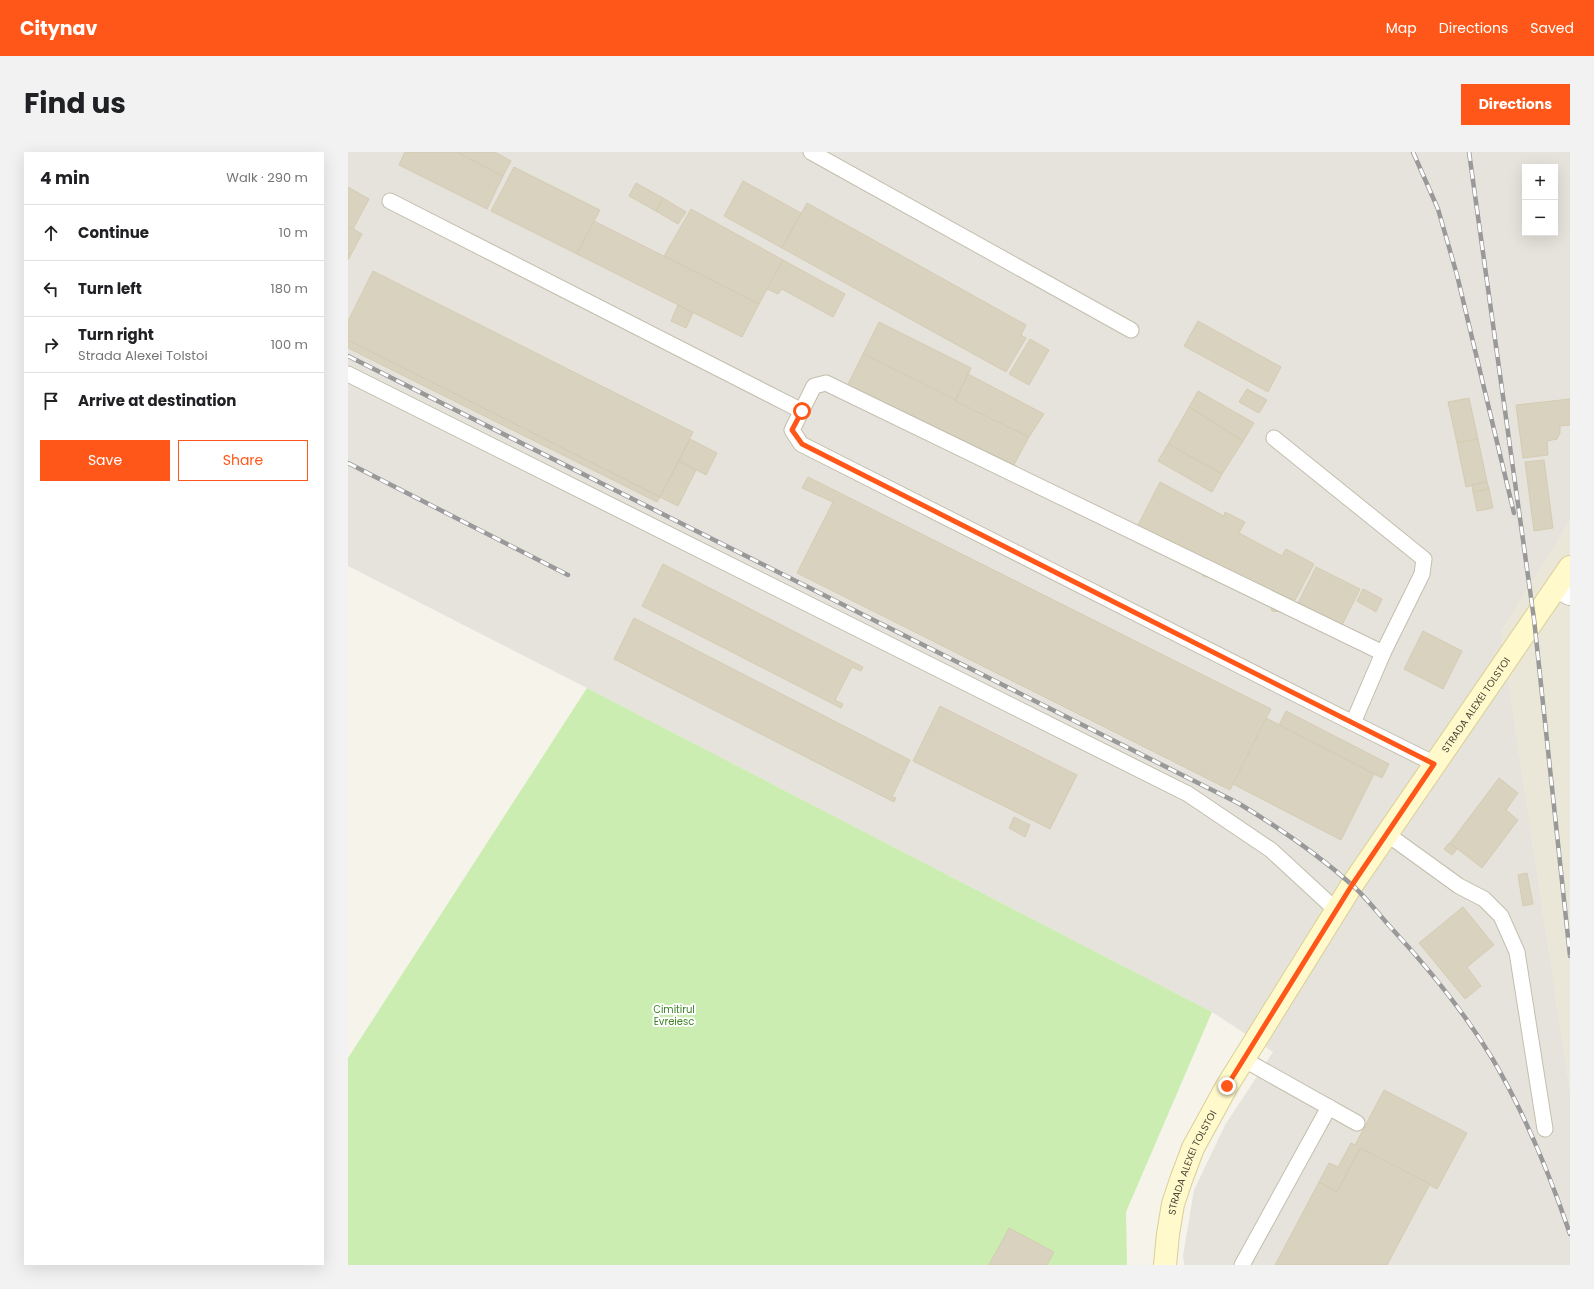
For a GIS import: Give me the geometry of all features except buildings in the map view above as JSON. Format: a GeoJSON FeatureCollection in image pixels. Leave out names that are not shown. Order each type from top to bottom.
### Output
{"type":"FeatureCollection","features":[{"type":"Feature","properties":{"kind":"main road","name":"STRADA ALEXEI TOLSTOI"},"geometry":{"type":"LineString","coordinates":[[1165,1265],[1173,1204],[1193,1148],[1243,1059],[1336,910],[1434,764],[1563,590],[1570,567]]}},
{"type":"Feature","properties":{"kind":"lane"},"geometry":{"type":"LineString","coordinates":[[811,152],[1130,330]]}},
{"type":"Feature","properties":{"kind":"lane"},"geometry":{"type":"LineString","coordinates":[[390,201],[802,411]]}},
{"type":"Feature","properties":{"kind":"lane"},"geometry":{"type":"LineString","coordinates":[[348,374],[1188,794],[1271,850],[1336,910]]}},
{"type":"Feature","properties":{"kind":"lane"},"geometry":{"type":"LineString","coordinates":[[1383,653],[826,383],[814,386],[792,430],[802,444],[1434,764]]}},
{"type":"Feature","properties":{"kind":"lane"},"geometry":{"type":"LineString","coordinates":[[1274,438],[1424,559],[1422,574],[1383,653],[1353,723]]}},
{"type":"Feature","properties":{"kind":"lane"},"geometry":{"type":"LineString","coordinates":[[1387,834],[1459,886],[1484,899],[1501,916],[1517,952],[1545,1129]]}},
{"type":"Feature","properties":{"kind":"lane"},"geometry":{"type":"LineString","coordinates":[[1243,1059],[1357,1122]]}},
{"type":"Feature","properties":{"kind":"lane"},"geometry":{"type":"LineString","coordinates":[[1242,1265],[1329,1107]]}},
{"type":"Feature","properties":{"kind":"shaded area"},"geometry":{"type":"Polygon","coordinates":[[[348,152],[1570,152],[1570,521],[1501,632],[1570,1090],[1570,1265],[1184,1265],[1183,1256],[1194,1190],[1225,1125],[1273,1052],[1212,1012],[587,688],[348,566],[348,152]]]}},
{"type":"Feature","properties":{"kind":"shaded area"},"geometry":{"type":"Polygon","coordinates":[[[1570,521],[1570,1090],[1501,632],[1570,521]]]}},
{"type":"Feature","properties":{"kind":"green space","name":"Cimitirul Evreiesc"},"geometry":{"type":"Polygon","coordinates":[[[587,688],[1212,1012],[1126,1212],[1127,1265],[348,1265],[348,1058],[587,688]]]}},
{"type":"Feature","properties":{"kind":"railway"},"geometry":{"type":"LineString","coordinates":[[1413,152],[1438,209],[1457,275],[1514,513]]}},
{"type":"Feature","properties":{"kind":"railway"},"geometry":{"type":"LineString","coordinates":[[1469,152],[1534,619],[1570,956]]}},
{"type":"Feature","properties":{"kind":"railway"},"geometry":{"type":"LineString","coordinates":[[348,356],[1238,803],[1268,821],[1296,841],[1338,873],[1362,895],[1433,976],[1470,1024],[1504,1079],[1536,1144],[1570,1234]]}},
{"type":"Feature","properties":{"kind":"railway"},"geometry":{"type":"LineString","coordinates":[[348,463],[568,575]]}},
{"type":"Feature","properties":{"kind":"route"},"geometry":{"type":"LineString","coordinates":[[802,411],[792,430],[802,444],[1434,764],[1352,885],[1227,1086]]}}]}
